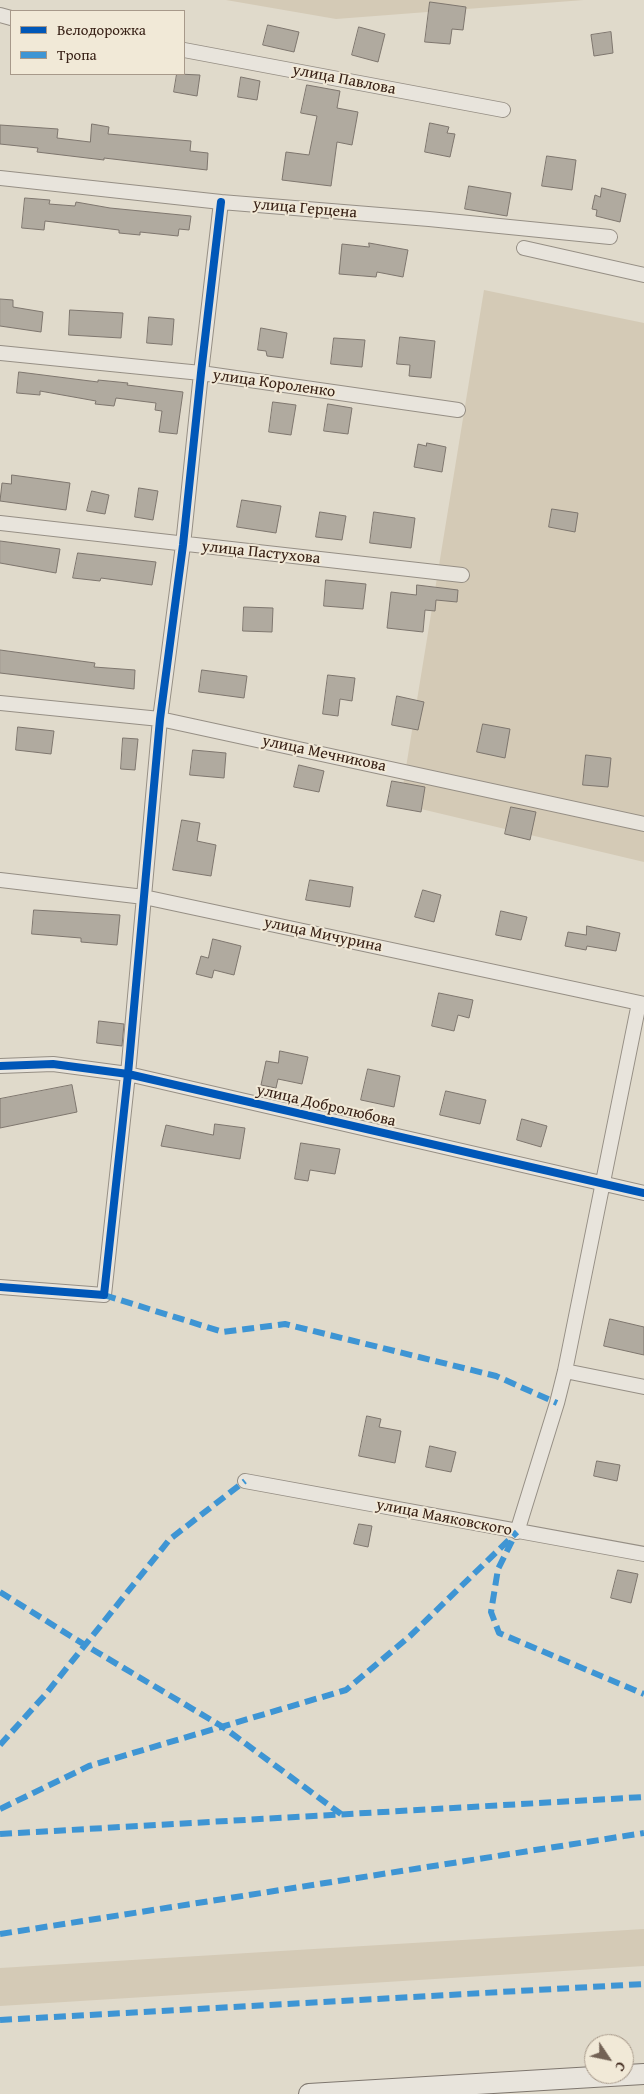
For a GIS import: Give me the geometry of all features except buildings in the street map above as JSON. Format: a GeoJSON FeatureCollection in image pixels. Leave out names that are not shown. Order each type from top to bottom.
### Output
{"type":"FeatureCollection","features":[{"type":"Feature","properties":{"kind":"main road"},"geometry":{"type":"LineString","coordinates":[[309,2094],[644,2074]]}},
{"type":"Feature","properties":{"kind":"street","name":"улица Павлова"},"geometry":{"type":"LineString","coordinates":[[185,50],[503,110]]}},
{"type":"Feature","properties":{"kind":"street","name":"улица Герцена"},"geometry":{"type":"LineString","coordinates":[[0,178],[221,202],[429,219],[610,237]]}},
{"type":"Feature","properties":{"kind":"street"},"geometry":{"type":"LineString","coordinates":[[0,1287],[104,1295],[128,1074],[160,719],[183,544],[221,202]]}},
{"type":"Feature","properties":{"kind":"street"},"geometry":{"type":"LineString","coordinates":[[524,248],[644,275]]}},
{"type":"Feature","properties":{"kind":"street","name":"улица Короленко"},"geometry":{"type":"LineString","coordinates":[[0,353],[201,373],[458,410]]}},
{"type":"Feature","properties":{"kind":"street","name":"улица Пастухова"},"geometry":{"type":"LineString","coordinates":[[0,523],[462,575]]}},
{"type":"Feature","properties":{"kind":"street","name":"улица Мечникова"},"geometry":{"type":"LineString","coordinates":[[0,703],[160,719],[644,824]]}},
{"type":"Feature","properties":{"kind":"street","name":"улица Мичурина"},"geometry":{"type":"LineString","coordinates":[[0,880],[144,897],[642,1004]]}},
{"type":"Feature","properties":{"kind":"street"},"geometry":{"type":"LineString","coordinates":[[517,1532],[565,1371],[602,1184],[642,1004]]}},
{"type":"Feature","properties":{"kind":"street","name":"улица Добролюбова"},"geometry":{"type":"LineString","coordinates":[[0,1066],[53,1064],[128,1074],[644,1193]]}},
{"type":"Feature","properties":{"kind":"street"},"geometry":{"type":"LineString","coordinates":[[565,1371],[644,1387]]}},
{"type":"Feature","properties":{"kind":"street","name":"улица Маяковского"},"geometry":{"type":"LineString","coordinates":[[245,1480],[517,1532],[644,1554]]}},
{"type":"Feature","properties":{"kind":"shaded area"},"geometry":{"type":"Polygon","coordinates":[[[226,0],[584,0],[336,19],[226,0]]]}},
{"type":"Feature","properties":{"kind":"shaded area"},"geometry":{"type":"Polygon","coordinates":[[[484,290],[644,323],[644,862],[400,804],[484,290]]]}},
{"type":"Feature","properties":{"kind":"shaded area"},"geometry":{"type":"Polygon","coordinates":[[[644,1929],[644,1966],[0,2006],[0,1968],[644,1929]]]}},
{"type":"Feature","properties":{"kind":"marked path"},"geometry":{"type":"LineString","coordinates":[[104,1295],[223,1332],[285,1324],[496,1376],[557,1403]]}},
{"type":"Feature","properties":{"kind":"marked path"},"geometry":{"type":"LineString","coordinates":[[0,1745],[45,1695],[170,1539],[245,1481]]}},
{"type":"Feature","properties":{"kind":"marked path"},"geometry":{"type":"LineString","coordinates":[[0,1809],[89,1766],[346,1690],[410,1636],[517,1532]]}},
{"type":"Feature","properties":{"kind":"marked path"},"geometry":{"type":"LineString","coordinates":[[512,1541],[498,1569],[491,1612],[499,1633],[644,1694]]}},
{"type":"Feature","properties":{"kind":"marked path"},"geometry":{"type":"LineString","coordinates":[[0,1592],[223,1727],[341,1814]]}},
{"type":"Feature","properties":{"kind":"marked path"},"geometry":{"type":"LineString","coordinates":[[0,1834],[644,1797]]}},
{"type":"Feature","properties":{"kind":"marked path"},"geometry":{"type":"LineString","coordinates":[[0,1934],[644,1833]]}},
{"type":"Feature","properties":{"kind":"marked path"},"geometry":{"type":"LineString","coordinates":[[0,2020],[644,1984]]}},
{"type":"Feature","properties":{"kind":"cycle path"},"geometry":{"type":"LineString","coordinates":[[0,1287],[104,1295],[128,1074],[160,719],[183,545],[221,202]]}},
{"type":"Feature","properties":{"kind":"cycle path"},"geometry":{"type":"LineString","coordinates":[[0,1066],[53,1064],[128,1074],[644,1193]]}}]}
